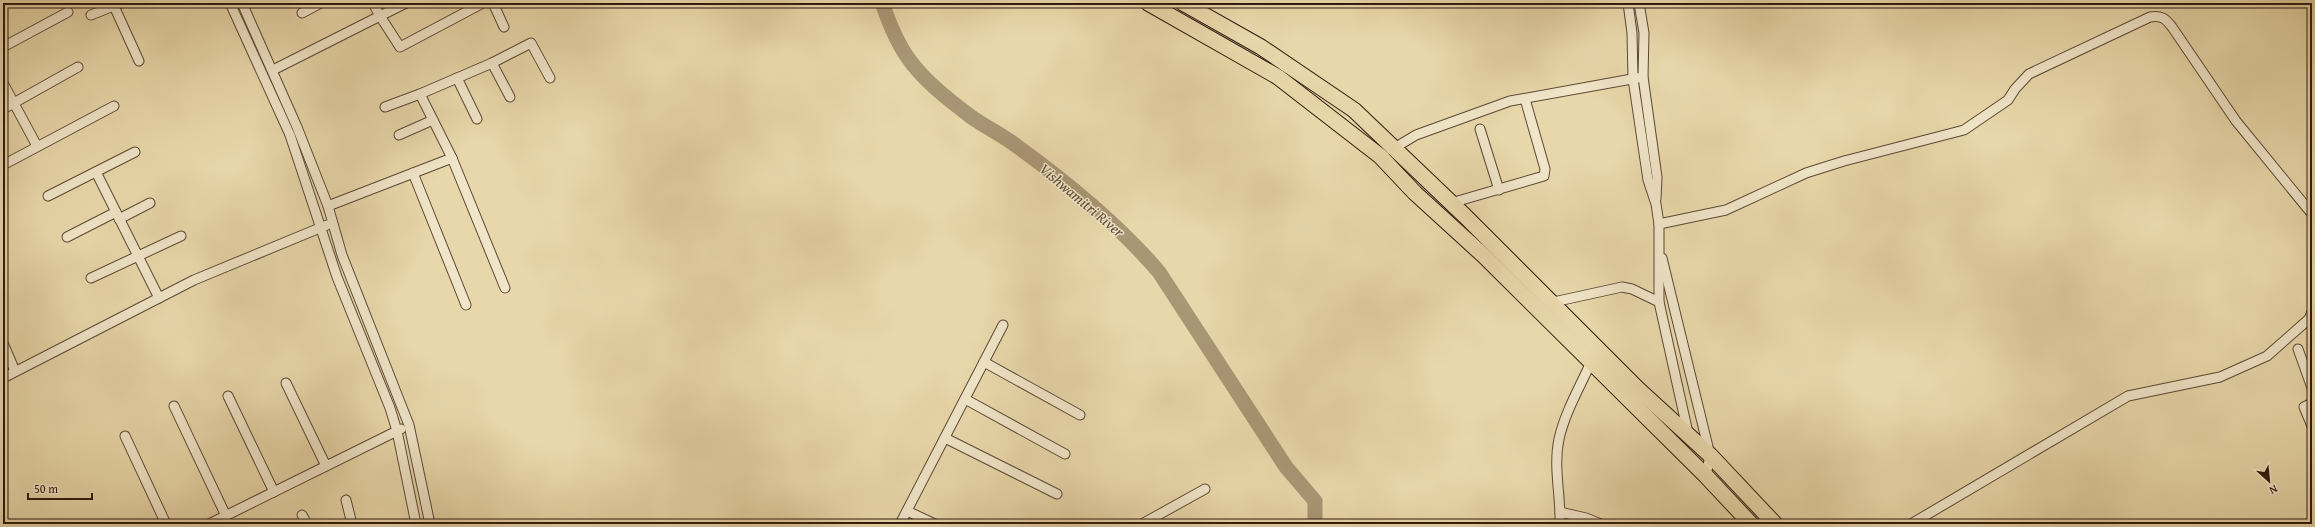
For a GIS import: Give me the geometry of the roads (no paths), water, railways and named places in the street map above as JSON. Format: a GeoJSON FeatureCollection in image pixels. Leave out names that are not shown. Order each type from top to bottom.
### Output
{"type":"FeatureCollection","features":[{"type":"Feature","properties":{"kind":"main road"},"geometry":{"type":"LineString","coordinates":[[1148,3],[1278,77],[1380,156],[1415,193],[1484,255],[1706,476],[1751,524]]}},
{"type":"Feature","properties":{"kind":"main road"},"geometry":{"type":"LineString","coordinates":[[1183,3],[1261,47],[1354,110],[1451,203],[1689,437],[1710,455],[1775,524]]}},
{"type":"Feature","properties":{"kind":"street"},"geometry":{"type":"LineString","coordinates":[[230,3],[290,135],[322,227],[337,278],[397,431],[416,524]]}},
{"type":"Feature","properties":{"kind":"street"},"geometry":{"type":"LineString","coordinates":[[242,3],[273,70],[328,206],[342,255],[409,425],[430,524]]}},
{"type":"Feature","properties":{"kind":"street"},"geometry":{"type":"LineString","coordinates":[[302,13],[321,3]]}},
{"type":"Feature","properties":{"kind":"street"},"geometry":{"type":"LineString","coordinates":[[373,3],[400,47],[483,3]]}},
{"type":"Feature","properties":{"kind":"street"},"geometry":{"type":"LineString","coordinates":[[273,70],[406,3]]}},
{"type":"Feature","properties":{"kind":"street"},"geometry":{"type":"LineString","coordinates":[[492,3],[504,27]]}},
{"type":"Feature","properties":{"kind":"street"},"geometry":{"type":"LineString","coordinates":[[1628,3],[1632,33],[1633,79],[1648,180],[1656,204],[1659,224],[1659,302],[1689,437]]}},
{"type":"Feature","properties":{"kind":"street"},"geometry":{"type":"LineString","coordinates":[[1639,3],[1644,33],[1643,77],[1657,177],[1656,204]]}},
{"type":"Feature","properties":{"kind":"street"},"geometry":{"type":"LineString","coordinates":[[92,15],[118,5],[139,61]]}},
{"type":"Feature","properties":{"kind":"street"},"geometry":{"type":"LineString","coordinates":[[3,47],[68,12]]}},
{"type":"Feature","properties":{"kind":"street"},"geometry":{"type":"LineString","coordinates":[[1659,224],[1726,210],[1806,173],[1844,161],[1964,130],[2008,100],[2015,89],[2029,74],[2157,15],[2165,19],[2172,27],[2236,121],[2312,214]]}},
{"type":"Feature","properties":{"kind":"street"},"geometry":{"type":"LineString","coordinates":[[385,107],[458,78],[531,43],[550,78]]}},
{"type":"Feature","properties":{"kind":"street"},"geometry":{"type":"LineString","coordinates":[[492,63],[510,97]]}},
{"type":"Feature","properties":{"kind":"street"},"geometry":{"type":"LineString","coordinates":[[3,110],[78,68]]}},
{"type":"Feature","properties":{"kind":"street"},"geometry":{"type":"LineString","coordinates":[[1380,156],[1416,135],[1459,118],[1510,101],[1643,77]]}},
{"type":"Feature","properties":{"kind":"street"},"geometry":{"type":"LineString","coordinates":[[458,78],[477,119]]}},
{"type":"Feature","properties":{"kind":"street"},"geometry":{"type":"LineString","coordinates":[[3,83],[37,146]]}},
{"type":"Feature","properties":{"kind":"street"},"geometry":{"type":"LineString","coordinates":[[420,94],[452,158],[505,288]]}},
{"type":"Feature","properties":{"kind":"street"},"geometry":{"type":"LineString","coordinates":[[1451,203],[1539,179],[1545,174],[1525,99]]}},
{"type":"Feature","properties":{"kind":"street"},"geometry":{"type":"LineString","coordinates":[[3,165],[114,106]]}},
{"type":"Feature","properties":{"kind":"street"},"geometry":{"type":"LineString","coordinates":[[399,135],[433,120]]}},
{"type":"Feature","properties":{"kind":"street"},"geometry":{"type":"LineString","coordinates":[[1480,129],[1499,190]]}},
{"type":"Feature","properties":{"kind":"street"},"geometry":{"type":"LineString","coordinates":[[48,196],[135,152]]}},
{"type":"Feature","properties":{"kind":"street"},"geometry":{"type":"LineString","coordinates":[[328,206],[452,158]]}},
{"type":"Feature","properties":{"kind":"street"},"geometry":{"type":"LineString","coordinates":[[96,172],[159,298]]}},
{"type":"Feature","properties":{"kind":"street"},"geometry":{"type":"LineString","coordinates":[[413,173],[466,305]]}},
{"type":"Feature","properties":{"kind":"street"},"geometry":{"type":"LineString","coordinates":[[67,237],[150,203]]}},
{"type":"Feature","properties":{"kind":"street"},"geometry":{"type":"LineString","coordinates":[[3,378],[194,280],[332,222]]}},
{"type":"Feature","properties":{"kind":"street"},"geometry":{"type":"LineString","coordinates":[[91,278],[181,236]]}},
{"type":"Feature","properties":{"kind":"street"},"geometry":{"type":"LineString","coordinates":[[1659,245],[1710,455],[1706,476]]}},
{"type":"Feature","properties":{"kind":"street"},"geometry":{"type":"LineString","coordinates":[[1535,307],[1550,302],[1622,287],[1632,289],[1659,302]]}},
{"type":"Feature","properties":{"kind":"street"},"geometry":{"type":"LineString","coordinates":[[1911,524],[2128,396],[2220,376],[2267,356],[2309,319],[2312,312]]}},
{"type":"Feature","properties":{"kind":"street"},"geometry":{"type":"LineString","coordinates":[[900,524],[1003,325]]}},
{"type":"Feature","properties":{"kind":"street"},"geometry":{"type":"LineString","coordinates":[[3,343],[15,371]]}},
{"type":"Feature","properties":{"kind":"street"},"geometry":{"type":"LineString","coordinates":[[2298,349],[2312,388]]}},
{"type":"Feature","properties":{"kind":"street"},"geometry":{"type":"LineString","coordinates":[[984,362],[1080,415]]}},
{"type":"Feature","properties":{"kind":"street"},"geometry":{"type":"LineString","coordinates":[[1560,524],[1557,482],[1559,439],[1591,362]]}},
{"type":"Feature","properties":{"kind":"street"},"geometry":{"type":"LineString","coordinates":[[286,383],[326,466]]}},
{"type":"Feature","properties":{"kind":"street"},"geometry":{"type":"LineString","coordinates":[[228,396],[274,492]]}},
{"type":"Feature","properties":{"kind":"street"},"geometry":{"type":"LineString","coordinates":[[965,399],[1066,454]]}},
{"type":"Feature","properties":{"kind":"street"},"geometry":{"type":"LineString","coordinates":[[2312,403],[2304,407],[2312,426]]}},
{"type":"Feature","properties":{"kind":"street"},"geometry":{"type":"LineString","coordinates":[[174,406],[226,516]]}},
{"type":"Feature","properties":{"kind":"street"},"geometry":{"type":"LineString","coordinates":[[208,524],[409,425]]}},
{"type":"Feature","properties":{"kind":"street"},"geometry":{"type":"LineString","coordinates":[[125,436],[166,524]]}},
{"type":"Feature","properties":{"kind":"street"},"geometry":{"type":"LineString","coordinates":[[945,438],[1058,494]]}},
{"type":"Feature","properties":{"kind":"street"},"geometry":{"type":"LineString","coordinates":[[1142,524],[1205,489]]}},
{"type":"Feature","properties":{"kind":"street"},"geometry":{"type":"LineString","coordinates":[[346,500],[352,524]]}},
{"type":"Feature","properties":{"kind":"street"},"geometry":{"type":"LineString","coordinates":[[907,511],[935,524]]}},
{"type":"Feature","properties":{"kind":"street"},"geometry":{"type":"LineString","coordinates":[[1560,512],[1586,518],[1601,524]]}},
{"type":"Feature","properties":{"kind":"street"},"geometry":{"type":"LineString","coordinates":[[302,515],[307,524]]}},
{"type":"Feature","properties":{"kind":"waterway","name":"Vishwamitri River"},"geometry":{"type":"LineString","coordinates":[[882,3],[893,31],[904,52],[914,66],[929,82],[970,116],[1012,143],[1056,175],[1127,237],[1159,272],[1286,467],[1315,501],[1315,524]]}}]}
